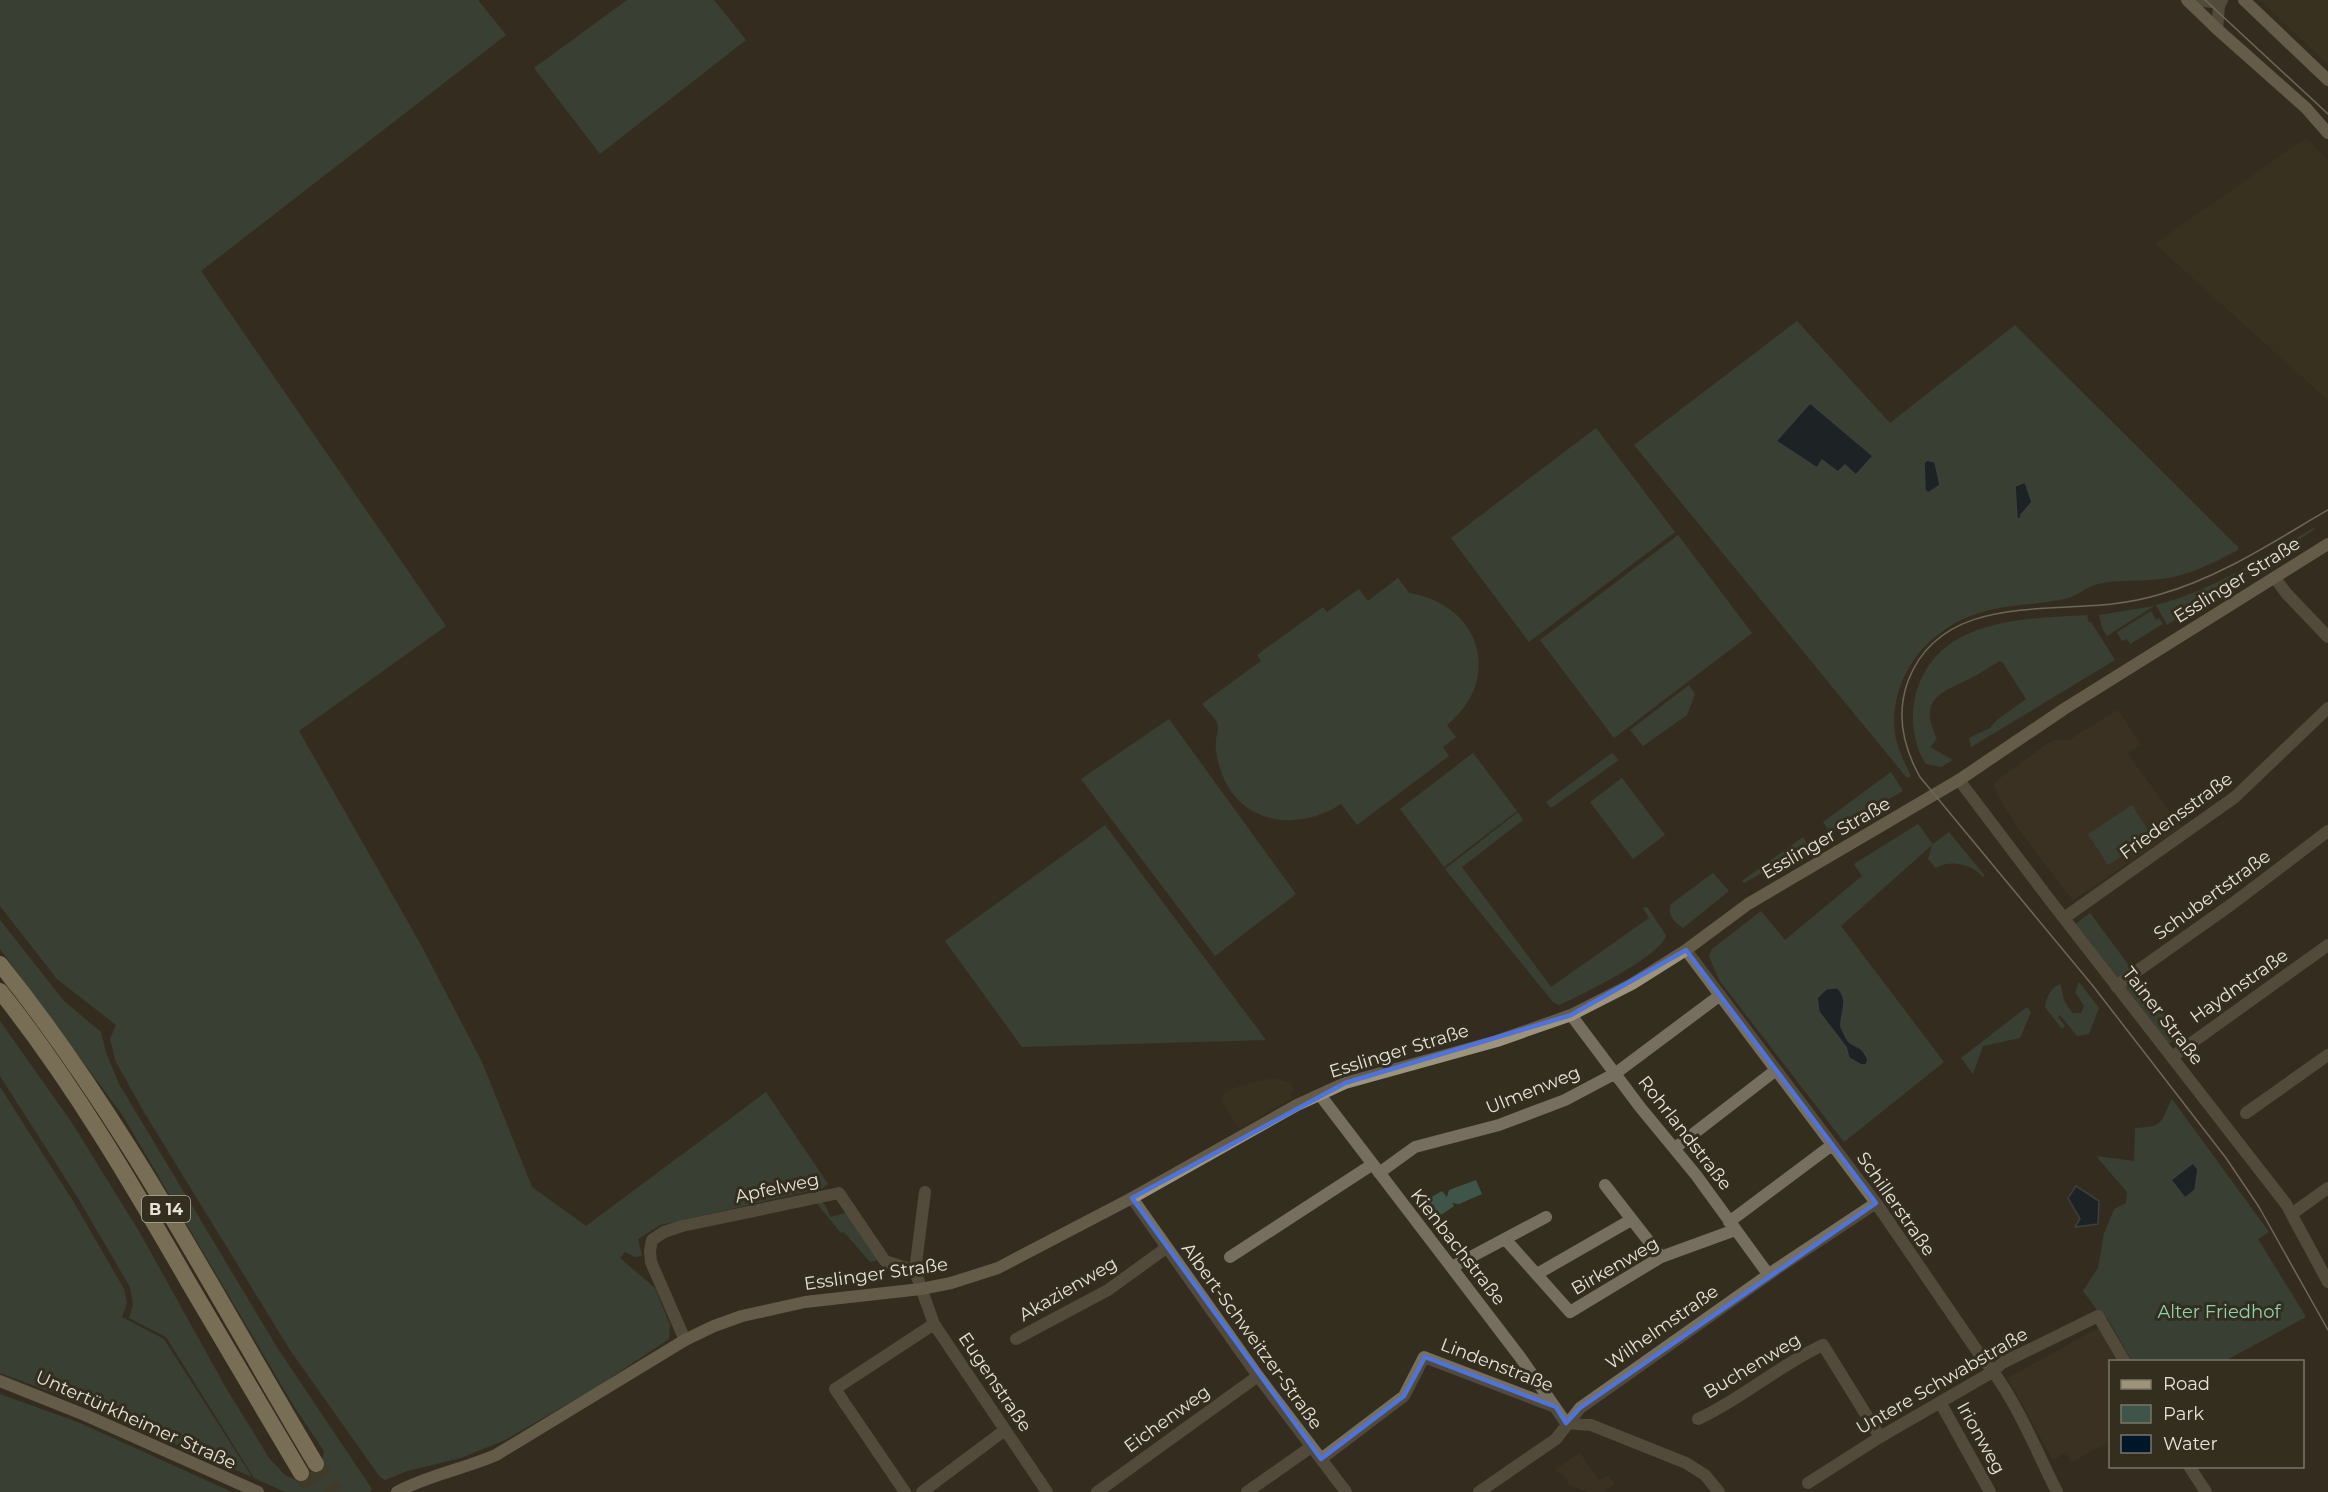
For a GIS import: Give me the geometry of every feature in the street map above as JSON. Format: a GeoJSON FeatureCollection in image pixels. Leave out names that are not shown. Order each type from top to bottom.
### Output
{"type":"FeatureCollection","features":[{"type":"Feature","properties":{"kind":"highway","name":"B 14"},"geometry":{"type":"LineString","coordinates":[[0,964],[32,1004],[114,1122],[308,1468],[87,1114],[54,1064],[0,992]]}},
{"type":"Feature","properties":{"kind":"main road"},"geometry":{"type":"LineString","coordinates":[[2187,0],[2328,127]]}},
{"type":"Feature","properties":{"kind":"main road"},"geometry":{"type":"LineString","coordinates":[[2244,0],[2328,80]]}},
{"type":"Feature","properties":{"kind":"main road"},"geometry":{"type":"LineString","coordinates":[[2306,108],[2328,133]]}},
{"type":"Feature","properties":{"kind":"main road","name":"Esslinger Straße"},"geometry":{"type":"LineString","coordinates":[[397,1492],[413,1483],[468,1468],[496,1455],[686,1340],[714,1326],[742,1316],[794,1305],[921,1288],[998,1268],[1320,1095],[1374,1074],[1497,1041],[1571,1015],[1632,984],[1686,950],[1748,904],[1959,780],[2064,709],[2328,544]]}},
{"type":"Feature","properties":{"kind":"main road","name":"Untertürkheimer Straße"},"geometry":{"type":"LineString","coordinates":[[0,1381],[85,1415],[258,1492]]}},
{"type":"Feature","properties":{"kind":"street"},"geometry":{"type":"LineString","coordinates":[[2196,0],[2220,5],[2217,29]]}},
{"type":"Feature","properties":{"kind":"street"},"geometry":{"type":"LineString","coordinates":[[2275,578],[2286,593],[2328,637]]}},
{"type":"Feature","properties":{"kind":"street","name":"Friedensstraße"},"geometry":{"type":"LineString","coordinates":[[2064,918],[2235,797],[2328,708]]}},
{"type":"Feature","properties":{"kind":"street","name":"Tainer Straße"},"geometry":{"type":"LineString","coordinates":[[1959,780],[2293,1213],[2328,1281]]}},
{"type":"Feature","properties":{"kind":"street","name":"Schubertstraße"},"geometry":{"type":"LineString","coordinates":[[2116,986],[2143,969],[2328,831]]}},
{"type":"Feature","properties":{"kind":"street","name":"Haydnstraße"},"geometry":{"type":"LineString","coordinates":[[2172,1057],[2328,945]]}},
{"type":"Feature","properties":{"kind":"street","name":"Schillerstraße"},"geometry":{"type":"LineString","coordinates":[[1686,950],[1876,1203],[1980,1355],[1994,1371],[2057,1492]]}},
{"type":"Feature","properties":{"kind":"street","name":"Ulmenweg"},"geometry":{"type":"LineString","coordinates":[[1230,1257],[1376,1168],[1415,1147],[1499,1125],[1566,1100],[1616,1073],[1719,996]]}},
{"type":"Feature","properties":{"kind":"street","name":"Rohrlandstraße"},"geometry":{"type":"LineString","coordinates":[[1571,1015],[1640,1107],[1675,1148],[1768,1274]]}},
{"type":"Feature","properties":{"kind":"street"},"geometry":{"type":"LineString","coordinates":[[2246,1113],[2328,1055]]}},
{"type":"Feature","properties":{"kind":"street"},"geometry":{"type":"LineString","coordinates":[[1675,1148],[1776,1070]]}},
{"type":"Feature","properties":{"kind":"street","name":"Kienbachstraße"},"geometry":{"type":"LineString","coordinates":[[1320,1095],[1452,1267],[1566,1423]]}},
{"type":"Feature","properties":{"kind":"street","name":"Birkenweg"},"geometry":{"type":"LineString","coordinates":[[1506,1240],[1570,1312],[1661,1257],[1732,1226],[1832,1145]]}},
{"type":"Feature","properties":{"kind":"street"},"geometry":{"type":"LineString","coordinates":[[1605,1185],[1661,1257]]}},
{"type":"Feature","properties":{"kind":"street"},"geometry":{"type":"LineString","coordinates":[[2293,1213],[2328,1188]]}},
{"type":"Feature","properties":{"kind":"street"},"geometry":{"type":"LineString","coordinates":[[921,1288],[915,1271],[925,1192]]}},
{"type":"Feature","properties":{"kind":"street","name":"Apfelweg"},"geometry":{"type":"LineString","coordinates":[[686,1340],[651,1262],[652,1240],[664,1232],[839,1193],[885,1261],[915,1271]]}},
{"type":"Feature","properties":{"kind":"street","name":"Albert-Schweitzer-Straße"},"geometry":{"type":"LineString","coordinates":[[1132,1198],[1258,1376],[1346,1492]]}},
{"type":"Feature","properties":{"kind":"street","name":"Wilhelmstraße"},"geometry":{"type":"LineString","coordinates":[[1479,1492],[1556,1439],[1566,1423],[1580,1408],[1768,1274],[1876,1203]]}},
{"type":"Feature","properties":{"kind":"street"},"geometry":{"type":"LineString","coordinates":[[1452,1267],[1546,1217]]}},
{"type":"Feature","properties":{"kind":"street"},"geometry":{"type":"LineString","coordinates":[[1537,1274],[1630,1220]]}},
{"type":"Feature","properties":{"kind":"street","name":"Akazienweg"},"geometry":{"type":"LineString","coordinates":[[1016,1339],[1108,1290],[1166,1248]]}},
{"type":"Feature","properties":{"kind":"street","name":"Eugenstraße"},"geometry":{"type":"LineString","coordinates":[[921,1288],[933,1324],[1047,1492]]}},
{"type":"Feature","properties":{"kind":"street","name":"Untere Schwabstraße"},"geometry":{"type":"LineString","coordinates":[[1808,1483],[2002,1364],[2098,1316],[2124,1360]]}},
{"type":"Feature","properties":{"kind":"street"},"geometry":{"type":"LineString","coordinates":[[905,1492],[836,1389],[933,1324]]}},
{"type":"Feature","properties":{"kind":"street","name":"Buchenweg"},"geometry":{"type":"LineString","coordinates":[[1698,1419],[1717,1410],[1797,1357],[1823,1345],[1880,1437]]}},
{"type":"Feature","properties":{"kind":"street","name":"Lindenstraße"},"geometry":{"type":"LineString","coordinates":[[1321,1459],[1404,1396],[1424,1357],[1556,1407]]}},
{"type":"Feature","properties":{"kind":"street","name":"Eichenweg"},"geometry":{"type":"LineString","coordinates":[[1097,1492],[1258,1376]]}},
{"type":"Feature","properties":{"kind":"street","name":"Irionweg"},"geometry":{"type":"LineString","coordinates":[[1941,1402],[1990,1492]]}},
{"type":"Feature","properties":{"kind":"street"},"geometry":{"type":"LineString","coordinates":[[1566,1423],[1591,1425],[1662,1452],[1705,1475],[1719,1492]]}},
{"type":"Feature","properties":{"kind":"street"},"geometry":{"type":"LineString","coordinates":[[922,1492],[1005,1430]]}},
{"type":"Feature","properties":{"kind":"street"},"geometry":{"type":"LineString","coordinates":[[1247,1492],[1311,1447]]}},
{"type":"Feature","properties":{"kind":"street"},"geometry":{"type":"LineString","coordinates":[[2190,1468],[2203,1491]]}},
{"type":"Feature","properties":{"kind":"highlighted area"},"geometry":{"type":"Polygon","coordinates":[[[1686,950],[1876,1203],[1580,1408],[1566,1423],[1556,1407],[1425,1357],[1404,1396],[1321,1459],[1132,1198],[1345,1083],[1571,1015],[1686,950]]]}},
{"type":"Feature","properties":{"kind":"shaded area"},"geometry":{"type":"Polygon","coordinates":[[[2260,0],[2328,0],[2328,64],[2260,0]]]}},
{"type":"Feature","properties":{"kind":"shaded area"},"geometry":{"type":"Polygon","coordinates":[[[2306,138],[2328,161],[2328,400],[2155,244],[2306,138]]]}},
{"type":"Feature","properties":{"kind":"shaded area"},"geometry":{"type":"Polygon","coordinates":[[[2118,710],[2141,745],[2127,753],[2181,827],[2073,900],[2018,828],[1998,796],[1994,785],[1996,781],[2053,740],[2069,740],[2118,710]]]}},
{"type":"Feature","properties":{"kind":"shaded area"},"geometry":{"type":"Polygon","coordinates":[[[1274,1078],[1290,1083],[1294,1088],[1289,1094],[1292,1098],[1239,1129],[1221,1099],[1224,1094],[1237,1087],[1274,1078]]]}},
{"type":"Feature","properties":{"kind":"shaded area"},"geometry":{"type":"Polygon","coordinates":[[[2098,1328],[2116,1360],[2109,1360],[2109,1442],[2072,1462],[2066,1452],[2053,1460],[2008,1378],[2098,1328]]]}},
{"type":"Feature","properties":{"kind":"shaded area"},"geometry":{"type":"Polygon","coordinates":[[[1580,1453],[1598,1480],[1608,1476],[1615,1484],[1605,1492],[1589,1492],[1567,1484],[1569,1480],[1555,1470],[1580,1453]]]}},
{"type":"Feature","properties":{"kind":"green space"},"geometry":{"type":"Polygon","coordinates":[[[0,0],[478,0],[506,35],[201,271],[446,626],[299,731],[421,945],[482,1062],[532,1187],[586,1226],[766,1092],[828,1184],[823,1188],[660,1225],[638,1239],[642,1256],[635,1257],[625,1252],[620,1258],[655,1288],[670,1325],[669,1339],[595,1388],[505,1440],[461,1458],[407,1471],[385,1480],[380,1477],[290,1350],[144,1112],[116,1062],[110,1039],[116,1025],[57,979],[0,906],[0,0]]]}},
{"type":"Feature","properties":{"kind":"green space"},"geometry":{"type":"Polygon","coordinates":[[[627,0],[714,0],[746,40],[600,154],[534,68],[627,0]]]}},
{"type":"Feature","properties":{"kind":"green space"},"geometry":{"type":"Polygon","coordinates":[[[1797,321],[1890,423],[2015,325],[2238,547],[2238,550],[2211,564],[2181,575],[2153,580],[2098,584],[2064,599],[1979,613],[1960,620],[1943,631],[1915,659],[1905,675],[1898,694],[1894,713],[1895,734],[1899,750],[1911,776],[1907,778],[1634,445],[1797,321]]]}},
{"type":"Feature","properties":{"kind":"green space"},"geometry":{"type":"Polygon","coordinates":[[[1596,428],[1675,532],[1529,642],[1451,538],[1596,428]]]}},
{"type":"Feature","properties":{"kind":"green space"},"geometry":{"type":"Polygon","coordinates":[[[2314,528],[2167,625],[2156,605],[2218,582],[2314,528]]]}},
{"type":"Feature","properties":{"kind":"green space"},"geometry":{"type":"Polygon","coordinates":[[[1678,535],[1752,633],[1614,738],[1540,640],[1678,535]]]}},
{"type":"Feature","properties":{"kind":"green space"},"geometry":{"type":"Polygon","coordinates":[[[1398,578],[1409,593],[1433,600],[1453,612],[1467,627],[1476,646],[1479,665],[1475,686],[1465,706],[1447,725],[1456,737],[1443,747],[1449,756],[1357,825],[1341,804],[1324,813],[1287,820],[1270,818],[1254,812],[1228,787],[1217,754],[1217,723],[1202,704],[1261,661],[1257,655],[1323,607],[1327,612],[1359,589],[1368,601],[1398,578]]]}},
{"type":"Feature","properties":{"kind":"green space"},"geometry":{"type":"Polygon","coordinates":[[[2154,606],[2107,636],[2102,628],[2099,615],[2154,606]]]}},
{"type":"Feature","properties":{"kind":"green space"},"geometry":{"type":"Polygon","coordinates":[[[2151,611],[2156,620],[2159,618],[2163,624],[2130,644],[2127,639],[2122,641],[2117,632],[2151,611]]]}},
{"type":"Feature","properties":{"kind":"green space"},"geometry":{"type":"Polygon","coordinates":[[[2087,615],[2089,623],[2091,622],[2115,660],[1971,747],[1969,738],[1990,728],[1997,720],[2026,699],[2000,661],[1947,690],[1934,700],[1931,707],[1930,716],[1937,739],[1930,747],[1953,760],[1941,767],[1926,764],[1916,741],[1913,723],[1915,698],[1925,672],[1941,652],[1960,638],[1983,628],[2035,618],[2087,615]]]}},
{"type":"Feature","properties":{"kind":"green space"},"geometry":{"type":"Polygon","coordinates":[[[1689,685],[1695,694],[1687,715],[1643,746],[1630,730],[1689,685]]]}},
{"type":"Feature","properties":{"kind":"green space"},"geometry":{"type":"Polygon","coordinates":[[[1169,719],[1296,894],[1215,956],[1081,779],[1169,719]]]}},
{"type":"Feature","properties":{"kind":"green space"},"geometry":{"type":"Polygon","coordinates":[[[1473,753],[1517,811],[1444,867],[1400,809],[1473,753]]]}},
{"type":"Feature","properties":{"kind":"green space"},"geometry":{"type":"Polygon","coordinates":[[[1612,753],[1619,760],[1551,808],[1546,802],[1612,753]]]}},
{"type":"Feature","properties":{"kind":"green space"},"geometry":{"type":"Polygon","coordinates":[[[1891,772],[1903,791],[1830,832],[1823,822],[1891,772]]]}},
{"type":"Feature","properties":{"kind":"green space"},"geometry":{"type":"Polygon","coordinates":[[[1622,778],[1665,835],[1633,859],[1590,802],[1622,778]]]}},
{"type":"Feature","properties":{"kind":"green space"},"geometry":{"type":"Polygon","coordinates":[[[2132,805],[2152,837],[2108,865],[2088,834],[2132,805]]]}},
{"type":"Feature","properties":{"kind":"green space"},"geometry":{"type":"Polygon","coordinates":[[[1518,812],[1523,820],[1462,867],[1551,987],[1649,918],[1643,908],[1647,907],[1666,935],[1651,953],[1636,964],[1559,1005],[1553,1002],[1445,869],[1518,812]]]}},
{"type":"Feature","properties":{"kind":"green space"},"geometry":{"type":"Polygon","coordinates":[[[1918,824],[1933,844],[1949,832],[1985,876],[1983,877],[1967,866],[1955,863],[1936,868],[1928,859],[1932,845],[1841,926],[1944,1062],[1844,1142],[1719,980],[1709,956],[1712,949],[1761,911],[1785,940],[1862,876],[1854,864],[1918,824]]]}},
{"type":"Feature","properties":{"kind":"green space"},"geometry":{"type":"Polygon","coordinates":[[[1105,825],[1266,1040],[1022,1047],[945,941],[1105,825]]]}},
{"type":"Feature","properties":{"kind":"green space"},"geometry":{"type":"Polygon","coordinates":[[[1803,837],[1809,847],[1744,883],[1742,881],[1803,837]]]}},
{"type":"Feature","properties":{"kind":"green space"},"geometry":{"type":"Polygon","coordinates":[[[1713,873],[1729,891],[1683,928],[1672,918],[1671,904],[1713,873]]]}},
{"type":"Feature","properties":{"kind":"green space"},"geometry":{"type":"Polygon","coordinates":[[[2090,913],[2133,971],[2117,977],[2076,924],[2090,913]]]}},
{"type":"Feature","properties":{"kind":"green space"},"geometry":{"type":"Polygon","coordinates":[[[0,920],[64,1001],[101,1032],[106,1053],[119,1084],[278,1349],[372,1489],[370,1492],[285,1492],[254,1478],[166,1337],[129,1318],[133,1305],[130,1287],[78,1198],[0,1076],[0,1021],[72,1123],[140,1233],[226,1388],[269,1458],[286,1476],[297,1480],[321,1466],[324,1451],[295,1408],[123,1116],[0,949],[0,920]]]}},
{"type":"Feature","properties":{"kind":"green space"},"geometry":{"type":"Polygon","coordinates":[[[2137,975],[2181,1035],[2168,1044],[2123,985],[2137,975]]]}},
{"type":"Feature","properties":{"kind":"green space"},"geometry":{"type":"Polygon","coordinates":[[[2079,982],[2099,1008],[2089,1034],[2077,1036],[2060,1015],[2058,1017],[2065,1026],[2062,1029],[2045,1007],[2050,993],[2060,984],[2064,1001],[2069,1008],[2073,1013],[2081,1013],[2084,1006],[2075,992],[2079,982]]]}},
{"type":"Feature","properties":{"kind":"green space"},"geometry":{"type":"Polygon","coordinates":[[[2027,1007],[2031,1012],[2020,1038],[1983,1046],[1973,1074],[1961,1058],[2027,1007]]]}},
{"type":"Feature","properties":{"kind":"green space"},"geometry":{"type":"Polygon","coordinates":[[[0,1087],[73,1201],[124,1289],[127,1303],[122,1317],[164,1339],[252,1477],[91,1407],[0,1373],[0,1087]]]}},
{"type":"Feature","properties":{"kind":"green space","name":"Alter Friedhof"},"geometry":{"type":"Polygon","coordinates":[[[2172,1099],[2269,1232],[2258,1239],[2306,1317],[2227,1360],[2131,1360],[2108,1319],[2100,1314],[2083,1291],[2098,1268],[2104,1234],[2114,1209],[2126,1203],[2127,1192],[2096,1156],[2134,1161],[2135,1128],[2152,1126],[2163,1118],[2172,1099]]]}},
{"type":"Feature","properties":{"kind":"green space"},"geometry":{"type":"Polygon","coordinates":[[[1476,1180],[1482,1194],[1459,1204],[1452,1203],[1454,1206],[1435,1219],[1423,1202],[1442,1191],[1447,1197],[1449,1190],[1476,1180]]]}},
{"type":"Feature","properties":{"kind":"green space"},"geometry":{"type":"Polygon","coordinates":[[[814,1200],[823,1203],[830,1217],[850,1212],[878,1260],[870,1262],[844,1232],[841,1233],[814,1200]]]}},
{"type":"Feature","properties":{"kind":"green space"},"geometry":{"type":"Polygon","coordinates":[[[0,1394],[80,1423],[232,1492],[0,1492],[0,1394]]]}},
{"type":"Feature","properties":{"kind":"water"},"geometry":{"type":"Polygon","coordinates":[[[1810,403],[1873,456],[1856,475],[1845,465],[1838,472],[1822,460],[1817,468],[1776,441],[1810,403]]]}},
{"type":"Feature","properties":{"kind":"water"},"geometry":{"type":"Polygon","coordinates":[[[1927,460],[1935,462],[1940,485],[1928,493],[1925,490],[1924,463],[1927,460]]]}},
{"type":"Feature","properties":{"kind":"water"},"geometry":{"type":"Polygon","coordinates":[[[2025,482],[2032,502],[2021,518],[2017,519],[2015,486],[2025,482]]]}},
{"type":"Feature","properties":{"kind":"water"},"geometry":{"type":"Polygon","coordinates":[[[1838,988],[1842,993],[1844,1007],[1841,1027],[1849,1042],[1864,1052],[1868,1060],[1866,1065],[1861,1065],[1849,1058],[1846,1047],[1819,1012],[1817,998],[1826,989],[1838,988]]]}},
{"type":"Feature","properties":{"kind":"water"},"geometry":{"type":"Polygon","coordinates":[[[2193,1163],[2198,1169],[2195,1190],[2185,1198],[2171,1180],[2193,1163]]]}},
{"type":"Feature","properties":{"kind":"water"},"geometry":{"type":"Polygon","coordinates":[[[2076,1186],[2099,1201],[2098,1224],[2075,1227],[2080,1219],[2068,1198],[2076,1186]]]}},
{"type":"Feature","properties":{"kind":"tunnel"},"geometry":{"type":"LineString","coordinates":[[316,1464],[336,1492]]}},
{"type":"Feature","properties":{"kind":"tunnel"},"geometry":{"type":"LineString","coordinates":[[301,1473],[314,1492]]}},
{"type":"Feature","properties":{"kind":"tram line"},"geometry":{"type":"LineString","coordinates":[[2205,0],[2328,114]]}},
{"type":"Feature","properties":{"kind":"tram line"},"geometry":{"type":"LineString","coordinates":[[2328,510],[2226,568],[2161,594],[2112,604],[1995,614],[1968,622],[1943,635],[1923,654],[1908,681],[1902,706],[1903,730],[1909,754],[1920,777],[2093,986],[2226,1158],[2259,1207],[2328,1330]]}}]}
